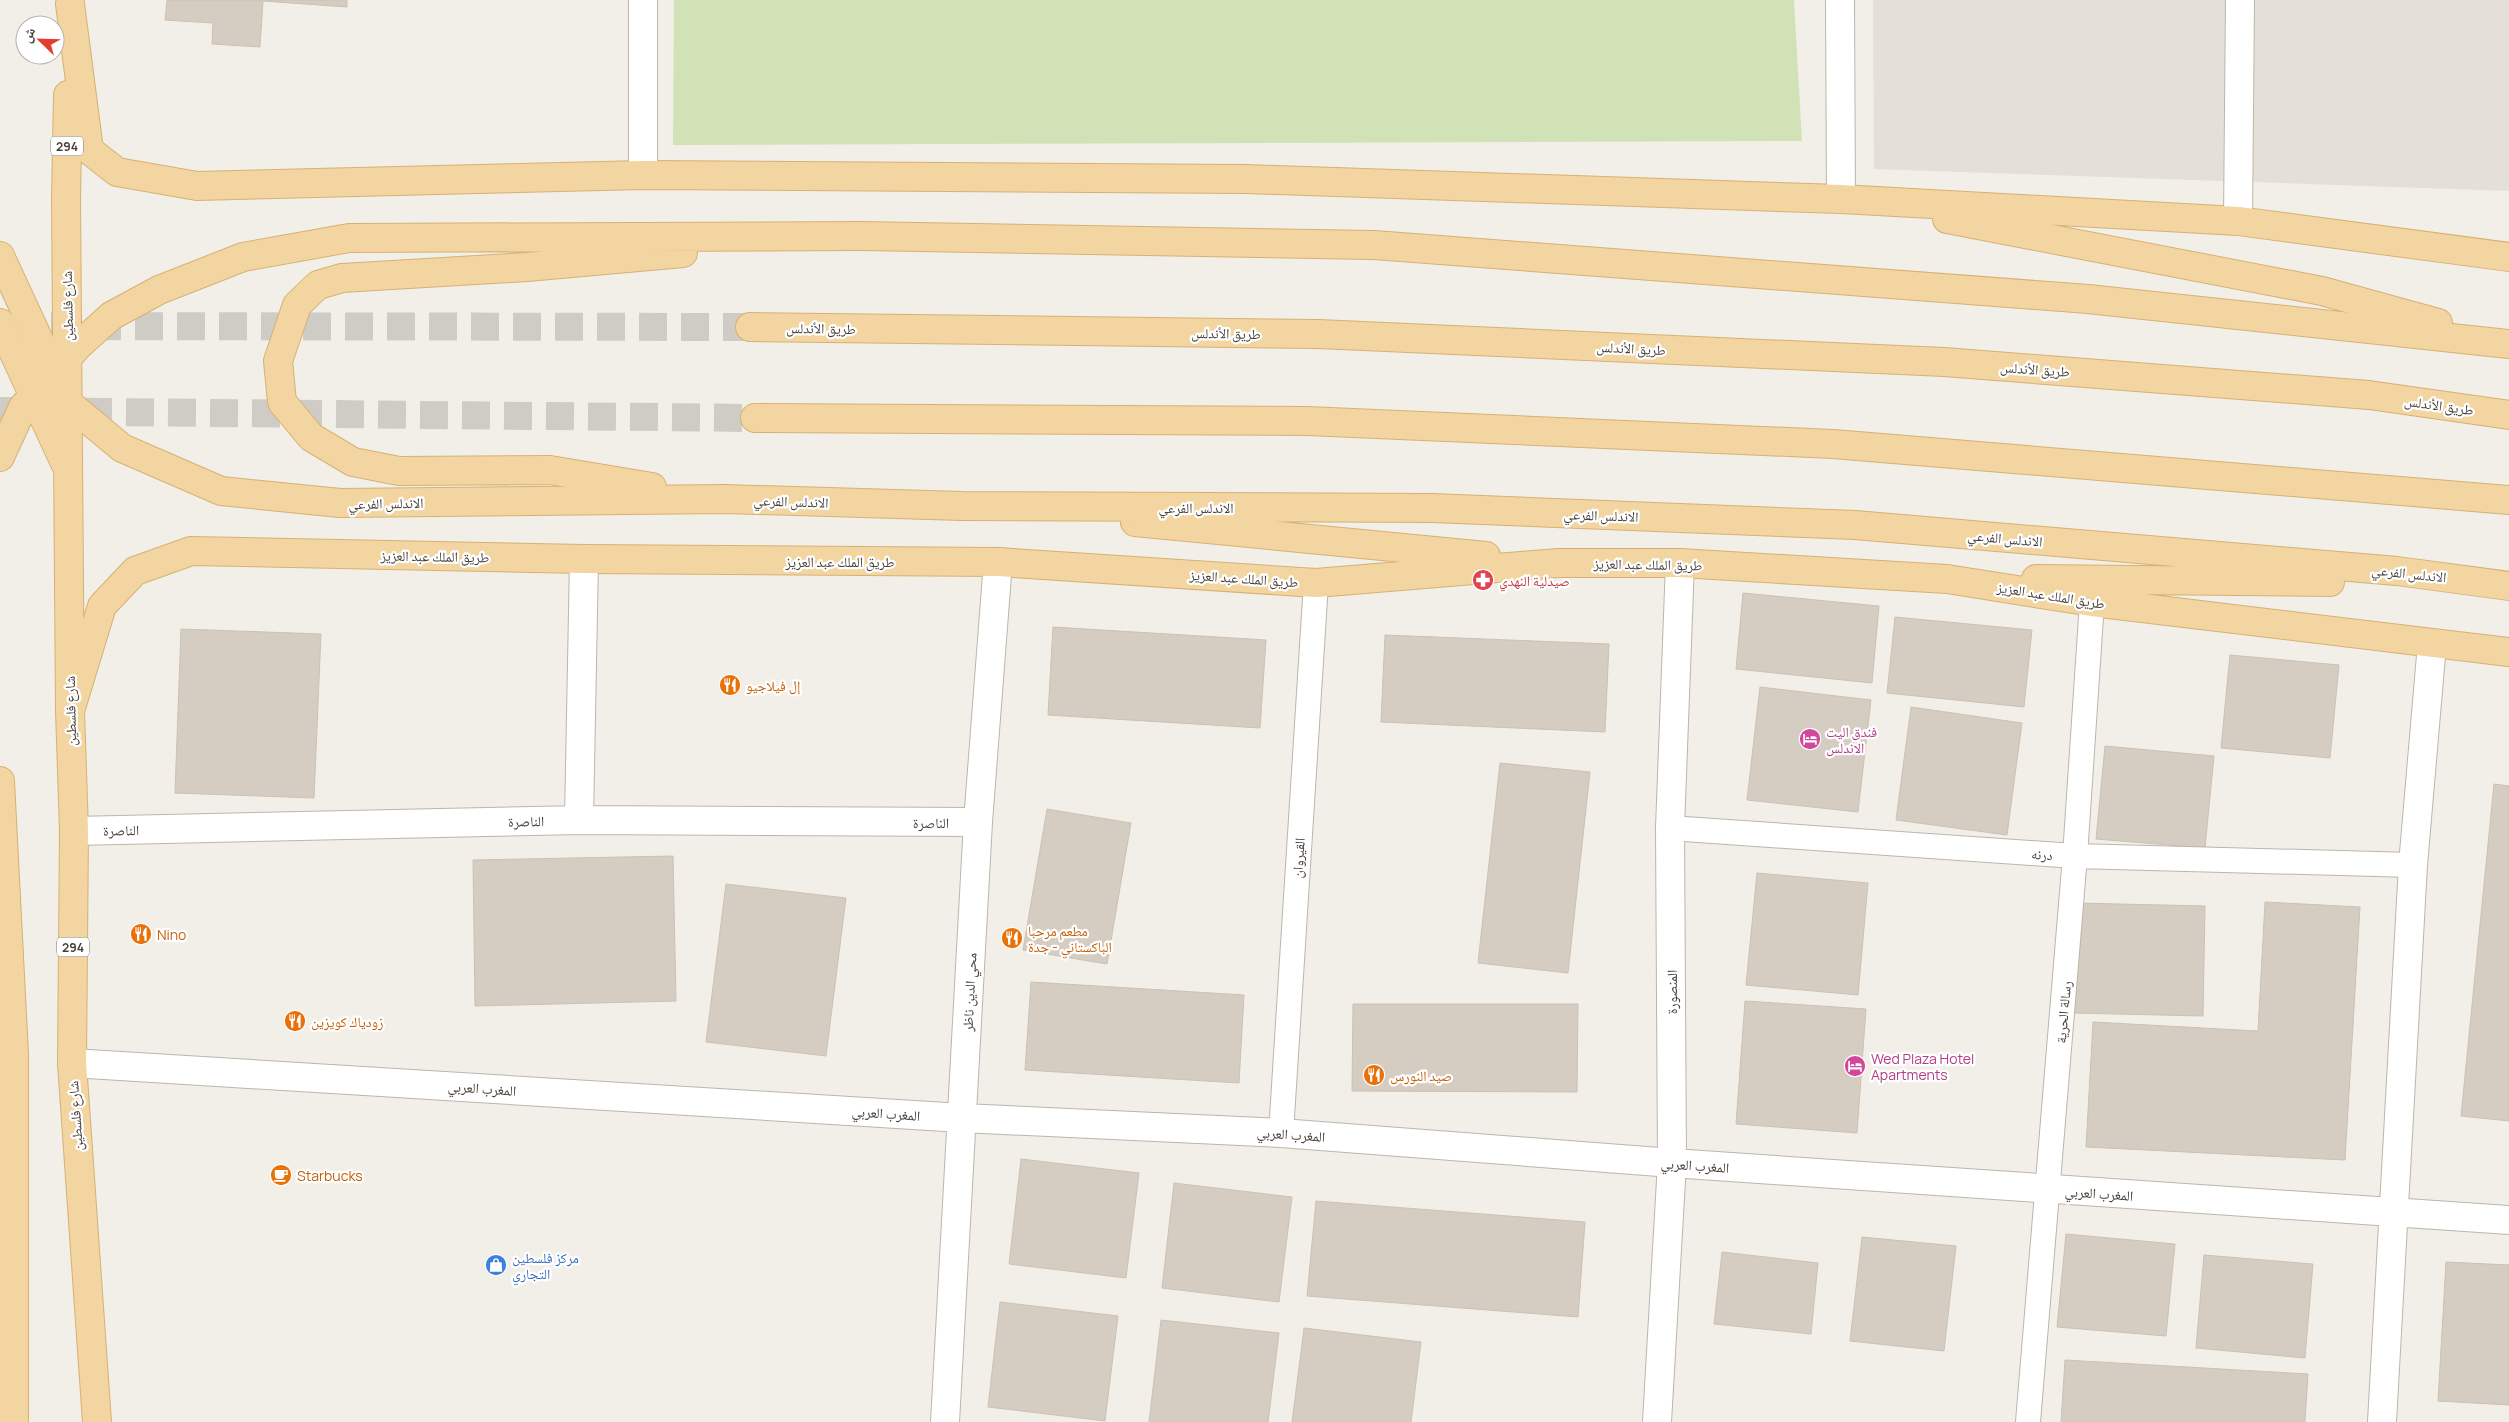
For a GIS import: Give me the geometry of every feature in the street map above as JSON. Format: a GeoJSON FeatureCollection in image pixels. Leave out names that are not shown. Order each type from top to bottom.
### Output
{"type":"FeatureCollection","features":[{"type":"Feature","properties":{"kind":"main road"},"geometry":{"type":"LineString","coordinates":[[70,2],[89,150],[117,172],[197,186],[643,175],[1246,179],[1841,199],[2238,221],[2509,257]]}},
{"type":"Feature","properties":{"kind":"main road","name":"شارع فلسطين"},"geometry":{"type":"LineString","coordinates":[[70,2],[66,293],[60,365],[68,403],[70,711],[74,831],[72,1063],[97,1422]]}},
{"type":"Feature","properties":{"kind":"main road"},"geometry":{"type":"LineString","coordinates":[[1841,199],[2322,291],[2509,343]]}},
{"type":"Feature","properties":{"kind":"main road"},"geometry":{"type":"LineString","coordinates":[[0,457],[23,407],[60,365],[111,316],[159,290],[243,257],[349,238],[861,236],[1374,245],[2088,299],[2509,343]]}},
{"type":"Feature","properties":{"kind":"main road"},"geometry":{"type":"LineString","coordinates":[[725,499],[550,470],[400,471],[353,462],[311,437],[282,402],[278,361],[297,304],[318,285],[342,278],[527,267],[861,236]]}},
{"type":"Feature","properties":{"kind":"main road"},"geometry":{"type":"LineString","coordinates":[[0,256],[35,334],[60,365]]}},
{"type":"Feature","properties":{"kind":"main road"},"geometry":{"type":"LineString","coordinates":[[8,367],[66,293]]}},
{"type":"Feature","properties":{"kind":"main road"},"geometry":{"type":"LineString","coordinates":[[0,323],[8,367],[33,395],[69,471]]}},
{"type":"Feature","properties":{"kind":"main road","name":"طريق الأندلس"},"geometry":{"type":"LineString","coordinates":[[750,327],[1318,334],[1934,362],[2369,395],[2509,415]]}},
{"type":"Feature","properties":{"kind":"main road","name":"الاندلس الفرعي"},"geometry":{"type":"LineString","coordinates":[[68,403],[122,448],[220,491],[340,503],[725,499],[962,506],[1432,508],[1855,526],[2397,571],[2502,585]]}},
{"type":"Feature","properties":{"kind":"main road"},"geometry":{"type":"LineString","coordinates":[[755,418],[1307,421],[1823,444],[2509,500]]}},
{"type":"Feature","properties":{"kind":"main road"},"geometry":{"type":"LineString","coordinates":[[962,506],[1558,563]]}},
{"type":"Feature","properties":{"kind":"main road","name":"طريق الملك عبد العزيز"},"geometry":{"type":"LineString","coordinates":[[70,711],[102,606],[135,571],[191,551],[584,559],[998,562],[1316,583],[1558,563],[1680,562],[1947,578],[2092,602],[2509,652]]}},
{"type":"Feature","properties":{"kind":"main road"},"geometry":{"type":"LineString","coordinates":[[1947,578],[2502,585]]}},
{"type":"Feature","properties":{"kind":"main road"},"geometry":{"type":"LineString","coordinates":[[0,781],[7,1054],[7,1380],[14,1422]]}},
{"type":"Feature","properties":{"kind":"street"},"geometry":{"type":"LineString","coordinates":[[643,0],[643,175]]}},
{"type":"Feature","properties":{"kind":"street"},"geometry":{"type":"LineString","coordinates":[[1840,0],[1841,199]]}},
{"type":"Feature","properties":{"kind":"street"},"geometry":{"type":"LineString","coordinates":[[2238,221],[2240,0]]}},
{"type":"Feature","properties":{"kind":"street"},"geometry":{"type":"LineString","coordinates":[[579,820],[584,559]]}},
{"type":"Feature","properties":{"kind":"street","name":"محي الدين ناظر"},"geometry":{"type":"LineString","coordinates":[[945,1422],[978,822],[998,562]]}},
{"type":"Feature","properties":{"kind":"street","name":"المنصورة"},"geometry":{"type":"LineString","coordinates":[[1657,1422],[1672,1163],[1670,828],[1680,562]]}},
{"type":"Feature","properties":{"kind":"street"},"geometry":{"type":"LineString","coordinates":[[2382,1422],[2413,865],[2432,644]]}},
{"type":"Feature","properties":{"kind":"street","name":"الناصرة"},"geometry":{"type":"LineString","coordinates":[[74,831],[579,820],[978,822]]}},
{"type":"Feature","properties":{"kind":"street","name":"المغرب العربي"},"geometry":{"type":"LineString","coordinates":[[72,1063],[962,1118],[1281,1133],[1672,1163],[2509,1220]]}},
{"type":"Feature","properties":{"kind":"lane","name":"القيروان"},"geometry":{"type":"LineString","coordinates":[[1281,1133],[1316,583]]}},
{"type":"Feature","properties":{"kind":"lane","name":"رسالة الحرية"},"geometry":{"type":"LineString","coordinates":[[2028,1422],[2075,856],[2092,602]]}},
{"type":"Feature","properties":{"kind":"lane","name":"درنه"},"geometry":{"type":"LineString","coordinates":[[1670,828],[2075,856],[2413,865]]}},
{"type":"Feature","properties":{"kind":"shaded area"},"geometry":{"type":"Polygon","coordinates":[[[1873,0],[2509,0],[2509,191],[1874,169],[1873,0]]]}},
{"type":"Feature","properties":{"kind":"green space"},"geometry":{"type":"Polygon","coordinates":[[[674,0],[1794,0],[1802,141],[673,145],[674,0]]]}},
{"type":"Feature","properties":{"kind":"building"},"geometry":{"type":"Polygon","coordinates":[[[167,0],[347,0],[347,7],[263,1],[260,47],[212,44],[213,23],[165,20],[167,0]]]}},
{"type":"Feature","properties":{"kind":"building"},"geometry":{"type":"Polygon","coordinates":[[[1743,593],[1879,606],[1872,683],[1736,669],[1743,593]]]}},
{"type":"Feature","properties":{"kind":"building"},"geometry":{"type":"Polygon","coordinates":[[[1895,617],[2032,630],[2024,707],[1887,693],[1895,617]]]}},
{"type":"Feature","properties":{"kind":"building"},"geometry":{"type":"Polygon","coordinates":[[[1053,627],[1266,640],[1260,728],[1048,715],[1053,627]]]}},
{"type":"Feature","properties":{"kind":"building"},"geometry":{"type":"Polygon","coordinates":[[[181,629],[321,634],[314,798],[175,793],[181,629]]]}},
{"type":"Feature","properties":{"kind":"building"},"geometry":{"type":"Polygon","coordinates":[[[1385,635],[1609,644],[1605,732],[1381,722],[1385,635]]]}},
{"type":"Feature","properties":{"kind":"building"},"geometry":{"type":"Polygon","coordinates":[[[2230,655],[2339,665],[2330,758],[2221,748],[2230,655]]]}},
{"type":"Feature","properties":{"kind":"building","name":"فندق اليت الاندلس"},"geometry":{"type":"Polygon","coordinates":[[[1760,687],[1871,700],[1858,812],[1747,800],[1760,687]]]}},
{"type":"Feature","properties":{"kind":"building"},"geometry":{"type":"Polygon","coordinates":[[[1911,707],[2022,723],[2007,835],[1896,820],[1911,707]]]}},
{"type":"Feature","properties":{"kind":"building"},"geometry":{"type":"Polygon","coordinates":[[[2105,746],[2214,756],[2205,848],[2096,839],[2105,746]]]}},
{"type":"Feature","properties":{"kind":"building"},"geometry":{"type":"Polygon","coordinates":[[[1500,763],[1590,772],[1568,973],[1478,963],[1500,763]]]}},
{"type":"Feature","properties":{"kind":"building"},"geometry":{"type":"Polygon","coordinates":[[[2494,784],[2509,786],[2509,1121],[2461,1116],[2494,784]]]}},
{"type":"Feature","properties":{"kind":"building"},"geometry":{"type":"Polygon","coordinates":[[[1047,809],[1131,823],[1107,964],[1023,950],[1047,809]]]}},
{"type":"Feature","properties":{"kind":"building"},"geometry":{"type":"Polygon","coordinates":[[[673,856],[676,1001],[475,1006],[473,860],[673,856]]]}},
{"type":"Feature","properties":{"kind":"building"},"geometry":{"type":"Polygon","coordinates":[[[1757,873],[1868,883],[1858,995],[1746,985],[1757,873]]]}},
{"type":"Feature","properties":{"kind":"building"},"geometry":{"type":"Polygon","coordinates":[[[726,884],[846,898],[826,1056],[706,1042],[726,884]]]}},
{"type":"Feature","properties":{"kind":"building"},"geometry":{"type":"Polygon","coordinates":[[[2265,902],[2360,907],[2345,1160],[2086,1147],[2093,1022],[2258,1031],[2265,902]]]}},
{"type":"Feature","properties":{"kind":"building"},"geometry":{"type":"Polygon","coordinates":[[[2077,903],[2205,906],[2203,1016],[2074,1013],[2077,903]]]}},
{"type":"Feature","properties":{"kind":"building"},"geometry":{"type":"Polygon","coordinates":[[[1031,982],[1244,995],[1239,1083],[1025,1070],[1031,982]]]}},
{"type":"Feature","properties":{"kind":"building"},"geometry":{"type":"Polygon","coordinates":[[[1745,1001],[1866,1009],[1857,1133],[1736,1124],[1745,1001]]]}},
{"type":"Feature","properties":{"kind":"building"},"geometry":{"type":"Polygon","coordinates":[[[1353,1004],[1578,1004],[1577,1092],[1352,1091],[1353,1004]]]}},
{"type":"Feature","properties":{"kind":"building"},"geometry":{"type":"Polygon","coordinates":[[[1021,1159],[1139,1173],[1126,1278],[1009,1264],[1021,1159]]]}},
{"type":"Feature","properties":{"kind":"building"},"geometry":{"type":"Polygon","coordinates":[[[1174,1183],[1292,1197],[1279,1302],[1162,1288],[1174,1183]]]}},
{"type":"Feature","properties":{"kind":"building"},"geometry":{"type":"Polygon","coordinates":[[[1316,1201],[1585,1222],[1578,1317],[1307,1296],[1316,1201]]]}},
{"type":"Feature","properties":{"kind":"building"},"geometry":{"type":"Polygon","coordinates":[[[2066,1234],[2175,1244],[2166,1336],[2057,1327],[2066,1234]]]}},
{"type":"Feature","properties":{"kind":"building"},"geometry":{"type":"Polygon","coordinates":[[[1862,1237],[1956,1246],[1944,1351],[1850,1341],[1862,1237]]]}},
{"type":"Feature","properties":{"kind":"building"},"geometry":{"type":"Polygon","coordinates":[[[1722,1252],[1818,1263],[1811,1334],[1714,1324],[1722,1252]]]}},
{"type":"Feature","properties":{"kind":"building"},"geometry":{"type":"Polygon","coordinates":[[[2204,1255],[2313,1264],[2305,1358],[2196,1348],[2204,1255]]]}},
{"type":"Feature","properties":{"kind":"building"},"geometry":{"type":"Polygon","coordinates":[[[2446,1262],[2509,1265],[2509,1405],[2438,1401],[2446,1262]]]}},
{"type":"Feature","properties":{"kind":"building"},"geometry":{"type":"Polygon","coordinates":[[[1000,1302],[1118,1316],[1105,1421],[988,1407],[1000,1302]]]}},
{"type":"Feature","properties":{"kind":"building"},"geometry":{"type":"Polygon","coordinates":[[[1161,1320],[1279,1333],[1268,1422],[1149,1422],[1161,1320]]]}},
{"type":"Feature","properties":{"kind":"building"},"geometry":{"type":"Polygon","coordinates":[[[1304,1328],[1421,1342],[1411,1422],[1292,1422],[1304,1328]]]}},
{"type":"Feature","properties":{"kind":"building"},"geometry":{"type":"Polygon","coordinates":[[[2065,1360],[2308,1374],[2305,1422],[2061,1422],[2065,1360]]]}},
{"type":"Feature","properties":{"kind":"tunnel"},"geometry":{"type":"LineString","coordinates":[[9,326],[750,327]]}},
{"type":"Feature","properties":{"kind":"tunnel"},"geometry":{"type":"LineString","coordinates":[[0,411],[755,418]]}},
{"type":"Feature","properties":{"kind":"place","name":"صيدلية النهدي"},"geometry":{"type":"Point","coordinates":[1483,580]}},
{"type":"Feature","properties":{"kind":"place","name":"إل فيلاجيو"},"geometry":{"type":"Point","coordinates":[730,685]}},
{"type":"Feature","properties":{"kind":"place","name":"فندق اليت الاندلس"},"geometry":{"type":"Point","coordinates":[1810,739]}},
{"type":"Feature","properties":{"kind":"place","name":"Nino"},"geometry":{"type":"Point","coordinates":[141,934]}},
{"type":"Feature","properties":{"kind":"place","name":"مطعم مرحبا الباكستاني - جدة"},"geometry":{"type":"Point","coordinates":[1012,938]}},
{"type":"Feature","properties":{"kind":"place","name":"زودياك كويزين"},"geometry":{"type":"Point","coordinates":[295,1021]}},
{"type":"Feature","properties":{"kind":"place","name":"Wed Plaza Hotel Apartments"},"geometry":{"type":"Point","coordinates":[1855,1066]}},
{"type":"Feature","properties":{"kind":"place","name":"صيد النورس"},"geometry":{"type":"Point","coordinates":[1374,1075]}},
{"type":"Feature","properties":{"kind":"place","name":"Starbucks"},"geometry":{"type":"Point","coordinates":[281,1175]}},
{"type":"Feature","properties":{"kind":"place","name":"مركز فلسطين التجاري"},"geometry":{"type":"Point","coordinates":[496,1265]}}]}
